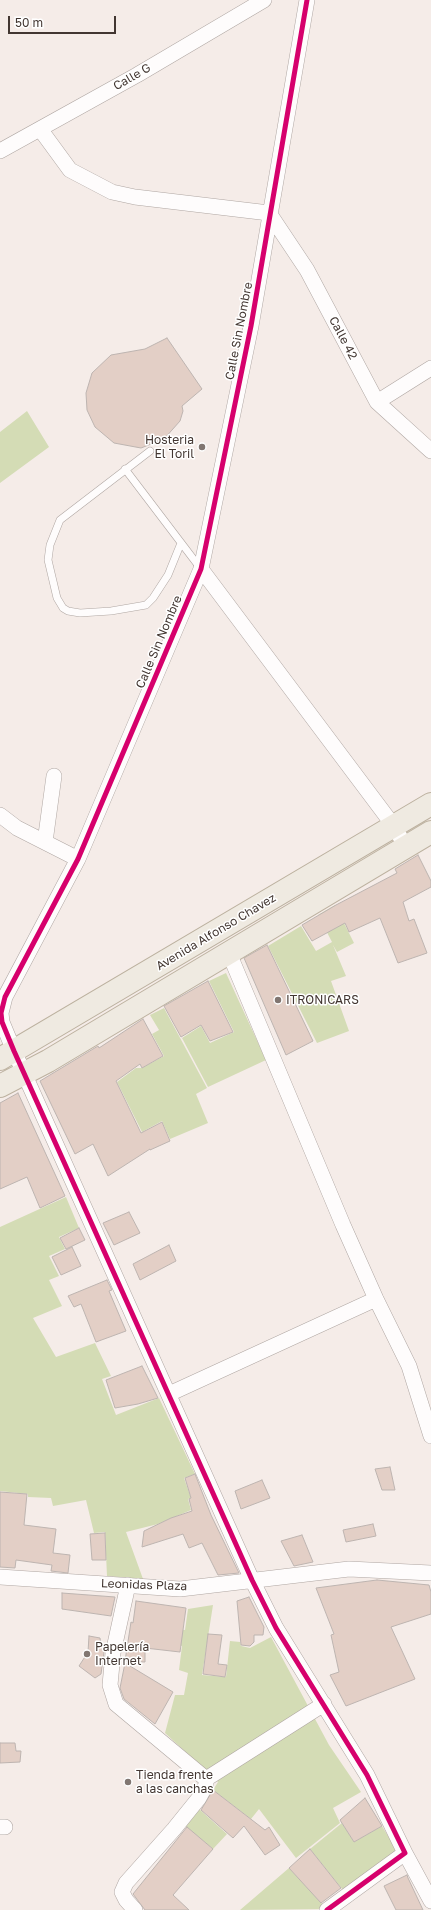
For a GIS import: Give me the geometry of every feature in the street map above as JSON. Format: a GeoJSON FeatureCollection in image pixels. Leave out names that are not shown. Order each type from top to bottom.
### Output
{"type":"FeatureCollection","features":[{"type":"Feature","properties":{"kind":"main road","name":"Avenida Alfonso Chavez"},"geometry":{"type":"LineString","coordinates":[[7,1055],[431,804]]}},
{"type":"Feature","properties":{"kind":"main road","name":"Avenida Alfonso Chavez"},"geometry":{"type":"LineString","coordinates":[[0,1086],[25,1074],[431,832]]}},
{"type":"Feature","properties":{"kind":"street","name":"Calle G"},"geometry":{"type":"LineString","coordinates":[[0,151],[137,75],[264,0]]}},
{"type":"Feature","properties":{"kind":"street","name":"Calle Sin Nombre"},"geometry":{"type":"LineString","coordinates":[[307,0],[269,213],[251,326],[201,569],[78,859],[5,998],[0,1014],[7,1055],[25,1074],[252,1580],[276,1628],[367,1775],[405,1853],[431,1901]]}},
{"type":"Feature","properties":{"kind":"street"},"geometry":{"type":"LineString","coordinates":[[40,129],[70,170],[112,192],[134,197],[269,213]]}},
{"type":"Feature","properties":{"kind":"street","name":"Calle 42"},"geometry":{"type":"LineString","coordinates":[[269,213],[307,270],[376,402],[431,451]]}},
{"type":"Feature","properties":{"kind":"street"},"geometry":{"type":"LineString","coordinates":[[376,402],[431,368]]}},
{"type":"Feature","properties":{"kind":"street"},"geometry":{"type":"LineString","coordinates":[[201,569],[393,826],[406,847]]}},
{"type":"Feature","properties":{"kind":"street"},"geometry":{"type":"LineString","coordinates":[[45,842],[54,776]]}},
{"type":"Feature","properties":{"kind":"street"},"geometry":{"type":"LineString","coordinates":[[0,815],[18,828],[78,859]]}},
{"type":"Feature","properties":{"kind":"street"},"geometry":{"type":"LineString","coordinates":[[229,953],[376,1299],[409,1366],[431,1436]]}},
{"type":"Feature","properties":{"kind":"street"},"geometry":{"type":"LineString","coordinates":[[169,1394],[376,1299]]}},
{"type":"Feature","properties":{"kind":"street","name":"Leonidas Plaza"},"geometry":{"type":"LineString","coordinates":[[0,1577],[180,1588],[349,1569],[431,1573]]}},
{"type":"Feature","properties":{"kind":"street"},"geometry":{"type":"LineString","coordinates":[[128,1585],[113,1653],[110,1685],[116,1704],[206,1779]]}},
{"type":"Feature","properties":{"kind":"street"},"geometry":{"type":"LineString","coordinates":[[206,1779],[324,1704]]}},
{"type":"Feature","properties":{"kind":"street"},"geometry":{"type":"LineString","coordinates":[[135,1910],[126,1900],[122,1892],[126,1883],[179,1823],[206,1785],[206,1779]]}},
{"type":"Feature","properties":{"kind":"street"},"geometry":{"type":"LineString","coordinates":[[327,1910],[405,1853]]}},
{"type":"Feature","properties":{"kind":"lane"},"geometry":{"type":"LineString","coordinates":[[150,451],[125,468],[60,520],[55,531],[48,560],[57,598],[63,608],[68,612],[80,613],[111,611],[146,605],[153,598],[168,575],[181,543]]}},
{"type":"Feature","properties":{"kind":"lane"},"geometry":{"type":"LineString","coordinates":[[125,468],[201,569]]}},
{"type":"Feature","properties":{"kind":"green space"},"geometry":{"type":"Polygon","coordinates":[[[27,411],[49,447],[0,483],[0,432],[27,411]]]}},
{"type":"Feature","properties":{"kind":"green space"},"geometry":{"type":"Polygon","coordinates":[[[335,905],[354,943],[337,952],[333,945],[346,976],[331,981],[349,1031],[317,1043],[268,946],[301,926],[316,951],[332,942],[318,915],[335,905]]]}},
{"type":"Feature","properties":{"kind":"green space"},"geometry":{"type":"Polygon","coordinates":[[[226,973],[266,1060],[208,1087],[182,1038],[201,1026],[210,1043],[234,1032],[209,981],[226,973]]]}},
{"type":"Feature","properties":{"kind":"green space"},"geometry":{"type":"Polygon","coordinates":[[[164,1008],[207,1088],[196,1094],[208,1123],[170,1139],[162,1121],[142,1132],[117,1082],[136,1068],[142,1068],[164,1056],[152,1034],[159,1030],[150,1015],[164,1008]]]}},
{"type":"Feature","properties":{"kind":"green space"},"geometry":{"type":"Polygon","coordinates":[[[66,1197],[79,1228],[59,1237],[65,1249],[49,1256],[59,1276],[49,1280],[62,1306],[33,1318],[56,1357],[95,1343],[111,1376],[102,1379],[116,1415],[159,1398],[195,1474],[184,1478],[191,1498],[188,1499],[191,1510],[158,1524],[126,1532],[143,1579],[107,1576],[105,1532],[94,1533],[86,1500],[53,1506],[51,1498],[28,1497],[28,1494],[0,1491],[0,1227],[66,1197]]]}},
{"type":"Feature","properties":{"kind":"green space"},"geometry":{"type":"Polygon","coordinates":[[[213,1605],[202,1675],[226,1677],[230,1641],[240,1642],[241,1646],[250,1648],[271,1637],[329,1745],[361,1792],[333,1808],[340,1823],[296,1858],[259,1809],[251,1819],[213,1790],[218,1782],[165,1733],[175,1695],[184,1695],[188,1673],[179,1670],[182,1646],[154,1642],[156,1627],[185,1630],[188,1609],[213,1605]]]}},
{"type":"Feature","properties":{"kind":"green space"},"geometry":{"type":"Polygon","coordinates":[[[199,1809],[227,1834],[213,1849],[185,1826],[199,1809]]]}},
{"type":"Feature","properties":{"kind":"green space"},"geometry":{"type":"Polygon","coordinates":[[[342,1823],[354,1842],[382,1826],[400,1856],[347,1895],[310,1849],[342,1823]]]}},
{"type":"Feature","properties":{"kind":"green space"},"geometry":{"type":"Polygon","coordinates":[[[289,1868],[327,1909],[240,1910],[289,1868]]]}},
{"type":"Feature","properties":{"kind":"building"},"geometry":{"type":"Polygon","coordinates":[[[167,338],[202,389],[182,406],[183,411],[180,421],[164,439],[141,448],[114,443],[95,427],[87,410],[86,393],[92,373],[111,355],[145,349],[167,338]]]}},
{"type":"Feature","properties":{"kind":"building"},"geometry":{"type":"Polygon","coordinates":[[[418,855],[431,881],[431,887],[403,902],[409,921],[414,919],[427,953],[398,963],[380,918],[349,932],[345,923],[312,941],[302,925],[336,905],[397,873],[395,869],[418,855]]]}},
{"type":"Feature","properties":{"kind":"building","name":"ITRONICARS"},"geometry":{"type":"Polygon","coordinates":[[[267,945],[313,1041],[286,1055],[244,958],[267,945]]]}},
{"type":"Feature","properties":{"kind":"building"},"geometry":{"type":"Polygon","coordinates":[[[208,981],[233,1032],[210,1041],[201,1025],[181,1037],[164,1006],[208,981]]]}},
{"type":"Feature","properties":{"kind":"building"},"geometry":{"type":"Polygon","coordinates":[[[143,1019],[163,1056],[142,1068],[140,1064],[116,1081],[141,1133],[162,1122],[170,1141],[150,1149],[108,1176],[93,1144],[75,1154],[40,1081],[98,1046],[99,1048],[143,1019]]]}},
{"type":"Feature","properties":{"kind":"building"},"geometry":{"type":"Polygon","coordinates":[[[18,1093],[65,1196],[40,1208],[27,1177],[0,1189],[0,1103],[18,1093]]]}},
{"type":"Feature","properties":{"kind":"building"},"geometry":{"type":"Polygon","coordinates":[[[129,1212],[140,1233],[114,1245],[103,1223],[129,1212]]]}},
{"type":"Feature","properties":{"kind":"building"},"geometry":{"type":"Polygon","coordinates":[[[79,1228],[85,1240],[66,1249],[60,1238],[79,1228]]]}},
{"type":"Feature","properties":{"kind":"building"},"geometry":{"type":"Polygon","coordinates":[[[169,1245],[176,1261],[140,1280],[133,1264],[169,1245]]]}},
{"type":"Feature","properties":{"kind":"building"},"geometry":{"type":"Polygon","coordinates":[[[72,1247],[81,1266],[61,1275],[52,1257],[72,1247]]]}},
{"type":"Feature","properties":{"kind":"building"},"geometry":{"type":"Polygon","coordinates":[[[107,1280],[112,1290],[109,1291],[126,1331],[96,1342],[81,1304],[74,1307],[68,1296],[107,1280]]]}},
{"type":"Feature","properties":{"kind":"building"},"geometry":{"type":"Polygon","coordinates":[[[142,1366],[158,1398],[138,1404],[115,1408],[106,1380],[142,1366]]]}},
{"type":"Feature","properties":{"kind":"building"},"geometry":{"type":"Polygon","coordinates":[[[390,1467],[395,1490],[382,1490],[375,1469],[390,1467]]]}},
{"type":"Feature","properties":{"kind":"building"},"geometry":{"type":"Polygon","coordinates":[[[195,1474],[211,1515],[239,1573],[218,1575],[202,1543],[189,1548],[183,1534],[142,1547],[144,1531],[171,1518],[192,1511],[189,1499],[191,1498],[185,1478],[195,1474]]]}},
{"type":"Feature","properties":{"kind":"building"},"geometry":{"type":"Polygon","coordinates":[[[262,1480],[270,1498],[241,1509],[235,1491],[262,1480]]]}},
{"type":"Feature","properties":{"kind":"building"},"geometry":{"type":"Polygon","coordinates":[[[0,1492],[27,1494],[24,1525],[56,1529],[53,1553],[70,1555],[68,1573],[51,1571],[52,1565],[16,1560],[15,1568],[0,1567],[0,1492]]]}},
{"type":"Feature","properties":{"kind":"building"},"geometry":{"type":"Polygon","coordinates":[[[373,1524],[376,1536],[346,1542],[343,1530],[373,1524]]]}},
{"type":"Feature","properties":{"kind":"building"},"geometry":{"type":"Polygon","coordinates":[[[105,1533],[106,1560],[92,1560],[90,1534],[105,1533]]]}},
{"type":"Feature","properties":{"kind":"building"},"geometry":{"type":"Polygon","coordinates":[[[302,1535],[313,1562],[294,1566],[281,1541],[302,1535]]]}},
{"type":"Feature","properties":{"kind":"building"},"geometry":{"type":"Polygon","coordinates":[[[377,1580],[429,1585],[431,1592],[431,1614],[391,1627],[415,1679],[346,1706],[330,1675],[339,1672],[331,1635],[334,1634],[316,1588],[377,1580]]]}},
{"type":"Feature","properties":{"kind":"building"},"geometry":{"type":"Polygon","coordinates":[[[62,1593],[115,1597],[111,1616],[62,1609],[62,1593]]]}},
{"type":"Feature","properties":{"kind":"building"},"geometry":{"type":"Polygon","coordinates":[[[249,1597],[264,1627],[263,1635],[254,1635],[254,1642],[250,1646],[241,1645],[237,1601],[249,1597]]]}},
{"type":"Feature","properties":{"kind":"building"},"geometry":{"type":"Polygon","coordinates":[[[136,1601],[186,1608],[180,1652],[145,1648],[145,1662],[125,1661],[136,1601]]]}},
{"type":"Feature","properties":{"kind":"building"},"geometry":{"type":"Polygon","coordinates":[[[208,1634],[222,1635],[218,1664],[227,1665],[225,1677],[203,1674],[208,1634]]]}},
{"type":"Feature","properties":{"kind":"building"},"geometry":{"type":"Polygon","coordinates":[[[89,1636],[100,1638],[101,1645],[105,1645],[101,1674],[95,1678],[79,1666],[88,1652],[89,1636]]]}},
{"type":"Feature","properties":{"kind":"building"},"geometry":{"type":"Polygon","coordinates":[[[125,1663],[173,1692],[155,1724],[124,1699],[120,1688],[125,1663]]]}},
{"type":"Feature","properties":{"kind":"building"},"geometry":{"type":"Polygon","coordinates":[[[0,1743],[15,1743],[16,1751],[21,1751],[20,1762],[0,1763],[0,1743]]]}},
{"type":"Feature","properties":{"kind":"building"},"geometry":{"type":"Polygon","coordinates":[[[213,1790],[265,1830],[269,1827],[280,1845],[265,1855],[244,1826],[233,1838],[201,1810],[213,1790]]]}},
{"type":"Feature","properties":{"kind":"building"},"geometry":{"type":"Polygon","coordinates":[[[365,1798],[382,1826],[354,1842],[340,1820],[365,1798]]]}},
{"type":"Feature","properties":{"kind":"building"},"geometry":{"type":"Polygon","coordinates":[[[187,1827],[213,1849],[173,1895],[189,1910],[145,1910],[133,1894],[187,1827]]]}},
{"type":"Feature","properties":{"kind":"building"},"geometry":{"type":"Polygon","coordinates":[[[310,1849],[341,1888],[321,1903],[289,1868],[310,1849]]]}},
{"type":"Feature","properties":{"kind":"building"},"geometry":{"type":"Polygon","coordinates":[[[407,1875],[423,1910],[396,1910],[384,1886],[407,1875]]]}},
{"type":"Feature","properties":{"kind":"cycle path"},"geometry":{"type":"LineString","coordinates":[[307,0],[251,326],[201,569],[78,859],[5,997],[1,1013],[2,1022],[14,1051],[252,1580],[276,1628],[367,1775],[405,1853],[327,1910]]}},
{"type":"Feature","properties":{"kind":"place","name":"Hosteria El Toril"},"geometry":{"type":"Point","coordinates":[202,447]}},
{"type":"Feature","properties":{"kind":"place","name":"ITRONICARS"},"geometry":{"type":"Point","coordinates":[278,1000]}},
{"type":"Feature","properties":{"kind":"place","name":"Papelería Internet"},"geometry":{"type":"Point","coordinates":[87,1654]}},
{"type":"Feature","properties":{"kind":"place","name":"Tienda frente a las canchas"},"geometry":{"type":"Point","coordinates":[128,1782]}}]}
